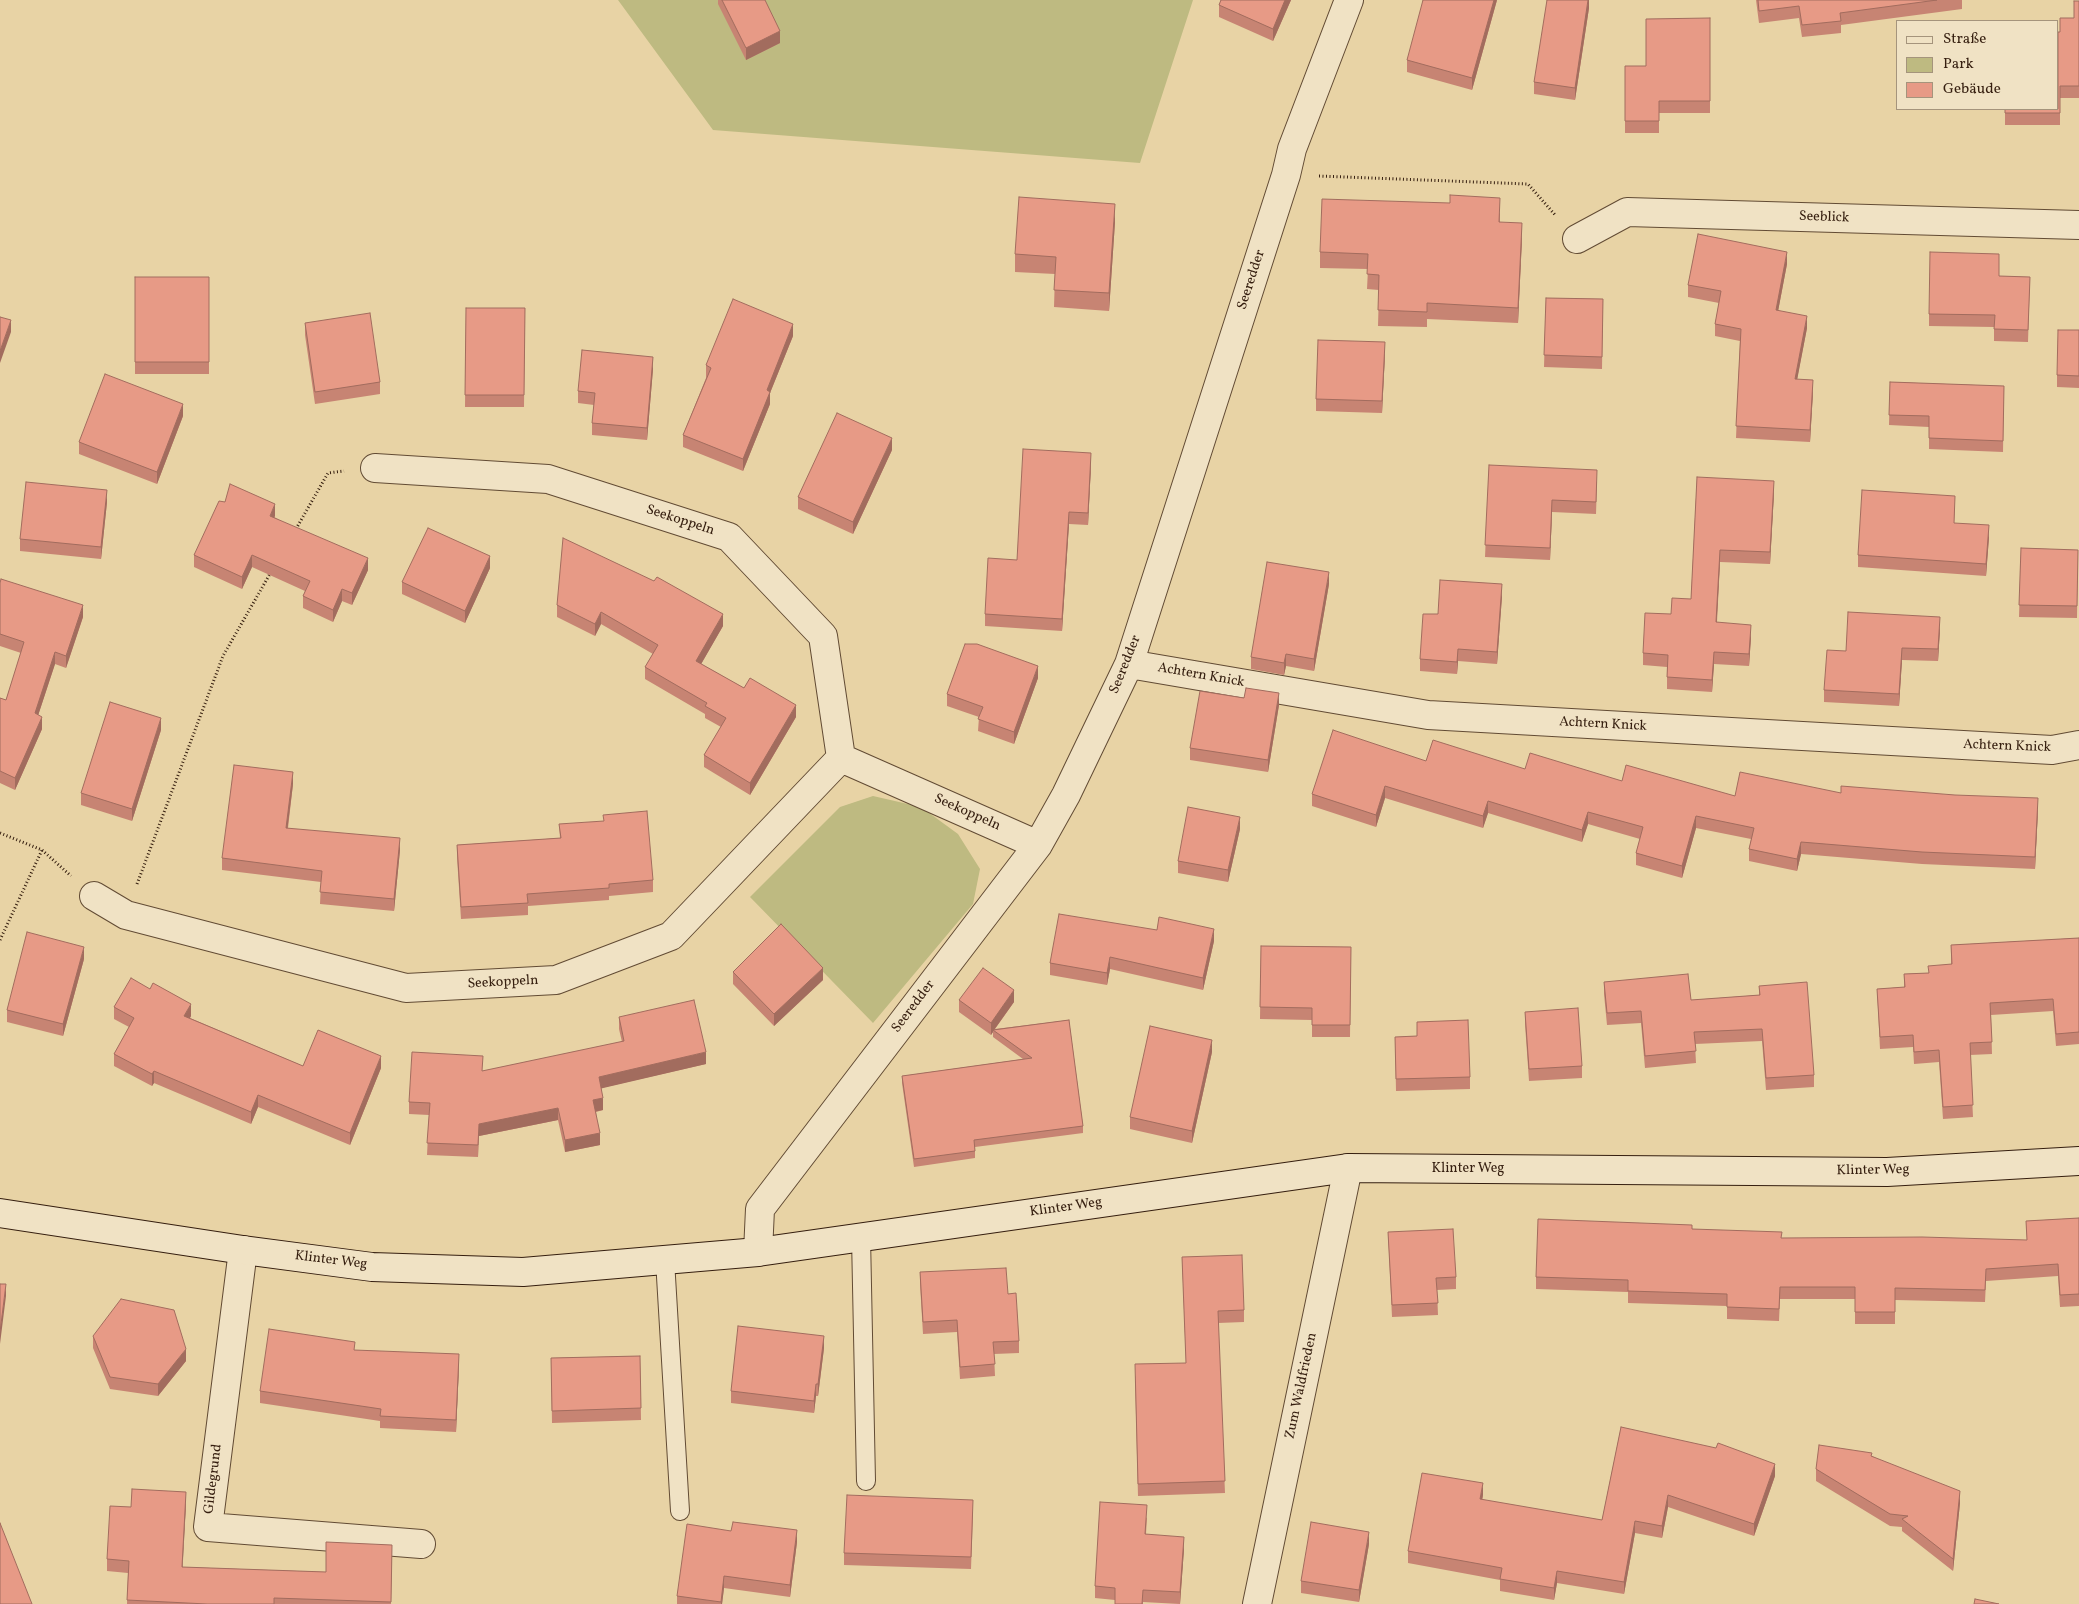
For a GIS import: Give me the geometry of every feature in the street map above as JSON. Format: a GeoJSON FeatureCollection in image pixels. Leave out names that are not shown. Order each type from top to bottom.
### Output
{"type":"FeatureCollection","features":[{"type":"Feature","properties":{"kind":"street","name":"Seeredder"},"geometry":{"type":"LineString","coordinates":[[758,1252],[760,1209],[1038,845],[1066,795],[1129,664],[1286,175],[1292,149],[1349,0]]}},
{"type":"Feature","properties":{"kind":"street","name":"Seeblick"},"geometry":{"type":"LineString","coordinates":[[1576,240],[1627,212],[2079,225]]}},
{"type":"Feature","properties":{"kind":"street","name":"Seekoppeln"},"geometry":{"type":"LineString","coordinates":[[375,468],[548,480],[729,537],[823,636],[842,758]]}},
{"type":"Feature","properties":{"kind":"street","name":"Achtern Knick"},"geometry":{"type":"LineString","coordinates":[[1129,664],[1428,715],[2052,750],[2079,745]]}},
{"type":"Feature","properties":{"kind":"street","name":"Seekoppeln"},"geometry":{"type":"LineString","coordinates":[[842,758],[1038,845]]}},
{"type":"Feature","properties":{"kind":"street","name":"Seekoppeln"},"geometry":{"type":"LineString","coordinates":[[94,896],[126,915],[406,988],[556,980],[671,936],[842,758]]}},
{"type":"Feature","properties":{"kind":"street","name":"Klinter Weg"},"geometry":{"type":"LineString","coordinates":[[0,1213],[243,1250],[372,1267],[523,1272],[758,1252],[1348,1168],[1887,1172],[2079,1161]]}},
{"type":"Feature","properties":{"kind":"street","name":"Zum Waldfrieden"},"geometry":{"type":"LineString","coordinates":[[1256,1604],[1348,1168]]}},
{"type":"Feature","properties":{"kind":"street","name":"Gildegrund"},"geometry":{"type":"LineString","coordinates":[[243,1250],[208,1527],[421,1544]]}},
{"type":"Feature","properties":{"kind":"lane"},"geometry":{"type":"LineString","coordinates":[[861,1237],[866,1481]]}},
{"type":"Feature","properties":{"kind":"lane"},"geometry":{"type":"LineString","coordinates":[[664,1260],[680,1511]]}},
{"type":"Feature","properties":{"kind":"path"},"geometry":{"type":"LineString","coordinates":[[1286,175],[1528,184],[1576,240]]}},
{"type":"Feature","properties":{"kind":"path"},"geometry":{"type":"LineString","coordinates":[[294,531],[328,473],[375,468]]}},
{"type":"Feature","properties":{"kind":"path"},"geometry":{"type":"LineString","coordinates":[[126,915],[223,656],[275,565]]}},
{"type":"Feature","properties":{"kind":"path"},"geometry":{"type":"LineString","coordinates":[[0,833],[42,850],[94,896]]}},
{"type":"Feature","properties":{"kind":"path"},"geometry":{"type":"LineString","coordinates":[[0,940],[42,850]]}},
{"type":"Feature","properties":{"kind":"green space"},"geometry":{"type":"Polygon","coordinates":[[[618,0],[1193,0],[1140,163],[713,130],[618,0]]]}},
{"type":"Feature","properties":{"kind":"green space"},"geometry":{"type":"Polygon","coordinates":[[[873,796],[921,807],[958,834],[980,869],[973,904],[873,1023],[750,897],[840,807],[873,796]]]}},
{"type":"Feature","properties":{"kind":"building"},"geometry":{"type":"Polygon","coordinates":[[[722,0],[765,0],[780,31],[746,48],[722,0]]]}},
{"type":"Feature","properties":{"kind":"building"},"geometry":{"type":"Polygon","coordinates":[[[1221,0],[1285,0],[1273,29],[1219,5],[1221,0]]]}},
{"type":"Feature","properties":{"kind":"building"},"geometry":{"type":"Polygon","coordinates":[[[1423,0],[1494,0],[1472,78],[1407,60],[1423,0]]]}},
{"type":"Feature","properties":{"kind":"building"},"geometry":{"type":"Polygon","coordinates":[[[1547,0],[1588,0],[1575,88],[1534,82],[1547,0]]]}},
{"type":"Feature","properties":{"kind":"building"},"geometry":{"type":"Polygon","coordinates":[[[1758,0],[1937,0],[1840,13],[1841,21],[1802,25],[1799,6],[1759,11],[1758,0]]]}},
{"type":"Feature","properties":{"kind":"building"},"geometry":{"type":"Polygon","coordinates":[[[2074,1],[2079,1],[2079,86],[2060,86],[2060,113],[2005,113],[2005,110],[2059,110],[2060,18],[2074,18],[2074,1]]]}},
{"type":"Feature","properties":{"kind":"building"},"geometry":{"type":"Polygon","coordinates":[[[1710,18],[1710,101],[1659,101],[1659,121],[1625,121],[1625,66],[1646,66],[1646,19],[1710,18]]]}},
{"type":"Feature","properties":{"kind":"building"},"geometry":{"type":"Polygon","coordinates":[[[1450,195],[1500,198],[1499,222],[1522,223],[1518,308],[1427,303],[1427,312],[1378,310],[1379,275],[1367,274],[1368,254],[1320,252],[1322,199],[1450,203],[1450,195]]]}},
{"type":"Feature","properties":{"kind":"building"},"geometry":{"type":"Polygon","coordinates":[[[1019,197],[1115,204],[1109,293],[1054,290],[1056,257],[1015,254],[1019,197]]]}},
{"type":"Feature","properties":{"kind":"building"},"geometry":{"type":"Polygon","coordinates":[[[1698,234],[1787,252],[1776,310],[1807,316],[1795,379],[1813,380],[1810,430],[1736,426],[1741,329],[1715,324],[1721,291],[1688,285],[1698,234]]]}},
{"type":"Feature","properties":{"kind":"building"},"geometry":{"type":"Polygon","coordinates":[[[1930,252],[1999,254],[1999,276],[2030,277],[2028,330],[1994,329],[1995,315],[1929,314],[1930,252]]]}},
{"type":"Feature","properties":{"kind":"building"},"geometry":{"type":"Polygon","coordinates":[[[135,277],[209,277],[209,362],[135,362],[135,277]]]}},
{"type":"Feature","properties":{"kind":"building"},"geometry":{"type":"Polygon","coordinates":[[[1546,298],[1603,299],[1602,357],[1544,355],[1546,298]]]}},
{"type":"Feature","properties":{"kind":"building"},"geometry":{"type":"Polygon","coordinates":[[[733,299],[793,324],[767,390],[770,392],[743,459],[683,435],[711,368],[706,365],[733,299]]]}},
{"type":"Feature","properties":{"kind":"building"},"geometry":{"type":"Polygon","coordinates":[[[466,308],[525,308],[524,395],[465,395],[466,308]]]}},
{"type":"Feature","properties":{"kind":"building"},"geometry":{"type":"Polygon","coordinates":[[[370,313],[380,382],[315,392],[305,323],[370,313]]]}},
{"type":"Feature","properties":{"kind":"building"},"geometry":{"type":"Polygon","coordinates":[[[0,317],[11,320],[0,351],[0,317]]]}},
{"type":"Feature","properties":{"kind":"building"},"geometry":{"type":"Polygon","coordinates":[[[2058,330],[2079,330],[2079,376],[2057,375],[2058,330]]]}},
{"type":"Feature","properties":{"kind":"building"},"geometry":{"type":"Polygon","coordinates":[[[1318,340],[1385,342],[1382,401],[1316,399],[1318,340]]]}},
{"type":"Feature","properties":{"kind":"building"},"geometry":{"type":"Polygon","coordinates":[[[582,350],[653,357],[647,428],[592,423],[595,393],[578,391],[582,350]]]}},
{"type":"Feature","properties":{"kind":"building"},"geometry":{"type":"Polygon","coordinates":[[[105,374],[183,404],[157,472],[79,442],[105,374]]]}},
{"type":"Feature","properties":{"kind":"building"},"geometry":{"type":"Polygon","coordinates":[[[1890,382],[2004,386],[2003,441],[1929,438],[1929,416],[1889,415],[1890,382]]]}},
{"type":"Feature","properties":{"kind":"building"},"geometry":{"type":"Polygon","coordinates":[[[837,413],[892,438],[853,522],[798,497],[837,413]]]}},
{"type":"Feature","properties":{"kind":"building"},"geometry":{"type":"Polygon","coordinates":[[[1023,449],[1091,453],[1088,513],[1069,512],[1062,619],[985,614],[988,558],[1017,560],[1023,449]]]}},
{"type":"Feature","properties":{"kind":"building"},"geometry":{"type":"Polygon","coordinates":[[[1489,465],[1597,470],[1596,502],[1552,500],[1550,548],[1485,545],[1489,465]]]}},
{"type":"Feature","properties":{"kind":"building"},"geometry":{"type":"Polygon","coordinates":[[[1697,477],[1774,481],[1770,552],[1720,550],[1716,622],[1751,625],[1749,654],[1714,652],[1712,680],[1667,677],[1668,655],[1643,653],[1645,613],[1671,614],[1672,598],[1691,599],[1697,477]]]}},
{"type":"Feature","properties":{"kind":"building"},"geometry":{"type":"Polygon","coordinates":[[[26,482],[107,490],[101,547],[20,539],[26,482]]]}},
{"type":"Feature","properties":{"kind":"building"},"geometry":{"type":"Polygon","coordinates":[[[230,484],[275,504],[270,516],[368,558],[352,593],[342,589],[333,610],[303,596],[310,581],[252,555],[242,577],[194,555],[219,501],[225,502],[230,484]]]}},
{"type":"Feature","properties":{"kind":"building"},"geometry":{"type":"Polygon","coordinates":[[[1862,490],[1955,496],[1954,523],[1989,525],[1986,564],[1858,555],[1862,490]]]}},
{"type":"Feature","properties":{"kind":"building"},"geometry":{"type":"Polygon","coordinates":[[[428,528],[490,556],[465,611],[402,582],[428,528]]]}},
{"type":"Feature","properties":{"kind":"building"},"geometry":{"type":"Polygon","coordinates":[[[563,538],[654,581],[657,577],[723,614],[696,661],[744,688],[750,678],[796,705],[750,783],[704,755],[726,718],[705,706],[707,703],[645,667],[658,645],[601,612],[595,624],[557,605],[563,538]]]}},
{"type":"Feature","properties":{"kind":"building"},"geometry":{"type":"Polygon","coordinates":[[[2021,548],[2078,550],[2077,606],[2019,605],[2021,548]]]}},
{"type":"Feature","properties":{"kind":"building"},"geometry":{"type":"Polygon","coordinates":[[[1267,562],[1329,572],[1314,659],[1286,654],[1284,663],[1251,657],[1267,562]]]}},
{"type":"Feature","properties":{"kind":"building"},"geometry":{"type":"Polygon","coordinates":[[[1,579],[83,605],[66,656],[55,652],[35,713],[42,717],[15,778],[0,771],[0,698],[6,700],[24,642],[0,634],[1,579]]]}},
{"type":"Feature","properties":{"kind":"building"},"geometry":{"type":"Polygon","coordinates":[[[1440,580],[1502,584],[1497,652],[1458,649],[1457,662],[1420,659],[1423,614],[1438,614],[1440,580]]]}},
{"type":"Feature","properties":{"kind":"building"},"geometry":{"type":"Polygon","coordinates":[[[1848,612],[1940,617],[1938,649],[1902,648],[1899,694],[1824,690],[1827,650],[1846,651],[1848,612]]]}},
{"type":"Feature","properties":{"kind":"building"},"geometry":{"type":"Polygon","coordinates":[[[965,644],[977,644],[1038,666],[1014,732],[978,719],[983,707],[947,694],[965,644]]]}},
{"type":"Feature","properties":{"kind":"building"},"geometry":{"type":"Polygon","coordinates":[[[1246,688],[1279,693],[1268,760],[1190,748],[1200,691],[1244,698],[1246,688]]]}},
{"type":"Feature","properties":{"kind":"building"},"geometry":{"type":"Polygon","coordinates":[[[110,702],[161,718],[132,809],[81,793],[110,702]]]}},
{"type":"Feature","properties":{"kind":"building"},"geometry":{"type":"Polygon","coordinates":[[[1333,730],[1426,761],[1433,740],[1525,769],[1530,753],[1622,781],[1626,765],[1735,796],[1740,772],[1841,793],[1841,786],[1955,795],[2038,798],[2035,857],[1922,852],[1801,842],[1797,859],[1749,849],[1754,828],[1696,816],[1682,866],[1636,853],[1643,827],[1588,812],[1582,830],[1488,801],[1483,816],[1385,786],[1376,815],[1312,794],[1333,730]]]}},
{"type":"Feature","properties":{"kind":"building"},"geometry":{"type":"Polygon","coordinates":[[[234,765],[293,772],[286,828],[400,838],[394,899],[320,892],[322,871],[222,858],[234,765]]]}},
{"type":"Feature","properties":{"kind":"building"},"geometry":{"type":"Polygon","coordinates":[[[1188,807],[1240,817],[1228,870],[1178,861],[1188,807]]]}},
{"type":"Feature","properties":{"kind":"building"},"geometry":{"type":"Polygon","coordinates":[[[647,811],[653,880],[609,884],[609,888],[527,894],[528,903],[461,907],[457,845],[561,838],[559,824],[604,821],[603,815],[647,811]]]}},
{"type":"Feature","properties":{"kind":"building"},"geometry":{"type":"Polygon","coordinates":[[[1059,914],[1157,930],[1159,917],[1214,929],[1203,978],[1110,957],[1107,973],[1050,963],[1059,914]]]}},
{"type":"Feature","properties":{"kind":"building"},"geometry":{"type":"Polygon","coordinates":[[[781,924],[823,968],[774,1014],[733,972],[781,924]]]}},
{"type":"Feature","properties":{"kind":"building"},"geometry":{"type":"Polygon","coordinates":[[[27,932],[84,947],[63,1024],[7,1010],[27,932]]]}},
{"type":"Feature","properties":{"kind":"building"},"geometry":{"type":"Polygon","coordinates":[[[2079,938],[2079,1032],[2056,1034],[2053,999],[1990,1003],[1992,1042],[1970,1043],[1973,1105],[1943,1107],[1939,1050],[1914,1052],[1913,1035],[1880,1037],[1877,989],[1905,987],[1904,974],[1929,973],[1928,966],[1952,964],[1951,945],[2079,938]]]}},
{"type":"Feature","properties":{"kind":"building"},"geometry":{"type":"Polygon","coordinates":[[[1261,946],[1351,947],[1350,1025],[1312,1025],[1312,1008],[1260,1007],[1261,946]]]}},
{"type":"Feature","properties":{"kind":"building"},"geometry":{"type":"Polygon","coordinates":[[[983,968],[1014,990],[991,1023],[959,1000],[983,968]]]}},
{"type":"Feature","properties":{"kind":"building"},"geometry":{"type":"Polygon","coordinates":[[[1688,974],[1691,1000],[1760,995],[1759,986],[1807,982],[1814,1075],[1766,1078],[1762,1029],[1694,1032],[1696,1051],[1645,1056],[1641,1011],[1607,1013],[1604,982],[1688,974]]]}},
{"type":"Feature","properties":{"kind":"building"},"geometry":{"type":"Polygon","coordinates":[[[131,978],[150,989],[153,983],[191,1004],[184,1016],[303,1066],[318,1030],[381,1056],[350,1133],[258,1095],[251,1112],[154,1071],[152,1074],[114,1054],[134,1018],[114,1007],[131,978]]]}},
{"type":"Feature","properties":{"kind":"building"},"geometry":{"type":"Polygon","coordinates":[[[694,1000],[706,1052],[599,1077],[603,1098],[593,1100],[600,1133],[565,1140],[558,1108],[479,1124],[478,1145],[427,1143],[430,1103],[409,1102],[412,1052],[483,1056],[482,1071],[624,1041],[619,1017],[694,1000]]]}},
{"type":"Feature","properties":{"kind":"building"},"geometry":{"type":"Polygon","coordinates":[[[1578,1008],[1582,1066],[1529,1069],[1525,1012],[1578,1008]]]}},
{"type":"Feature","properties":{"kind":"building"},"geometry":{"type":"Polygon","coordinates":[[[1069,1020],[1083,1126],[974,1140],[975,1151],[914,1159],[902,1076],[1032,1058],[993,1030],[1069,1020]]]}},
{"type":"Feature","properties":{"kind":"building"},"geometry":{"type":"Polygon","coordinates":[[[1468,1020],[1470,1077],[1396,1079],[1395,1037],[1417,1036],[1417,1022],[1468,1020]]]}},
{"type":"Feature","properties":{"kind":"building"},"geometry":{"type":"Polygon","coordinates":[[[1150,1026],[1212,1040],[1192,1131],[1130,1117],[1150,1026]]]}},
{"type":"Feature","properties":{"kind":"building"},"geometry":{"type":"Polygon","coordinates":[[[2079,1218],[2079,1294],[2060,1295],[2058,1264],[1986,1269],[1985,1290],[1895,1288],[1895,1312],[1855,1312],[1855,1287],[1780,1287],[1779,1309],[1727,1307],[1727,1294],[1628,1291],[1628,1280],[1536,1277],[1538,1219],[1692,1225],[1692,1229],[1782,1232],[1781,1238],[1922,1237],[2027,1240],[2026,1221],[2079,1218]]]}},
{"type":"Feature","properties":{"kind":"building"},"geometry":{"type":"Polygon","coordinates":[[[1453,1229],[1456,1277],[1436,1278],[1438,1303],[1392,1305],[1388,1232],[1453,1229]]]}},
{"type":"Feature","properties":{"kind":"building"},"geometry":{"type":"Polygon","coordinates":[[[1242,1255],[1244,1310],[1218,1311],[1225,1481],[1138,1484],[1135,1364],[1186,1363],[1182,1257],[1242,1255]]]}},
{"type":"Feature","properties":{"kind":"building"},"geometry":{"type":"Polygon","coordinates":[[[1006,1268],[1008,1294],[1016,1293],[1019,1341],[993,1342],[995,1364],[960,1367],[957,1320],[923,1322],[920,1272],[1006,1268]]]}},
{"type":"Feature","properties":{"kind":"building"},"geometry":{"type":"Polygon","coordinates":[[[0,1284],[6,1284],[0,1332],[0,1284]]]}},
{"type":"Feature","properties":{"kind":"building"},"geometry":{"type":"Polygon","coordinates":[[[121,1299],[174,1310],[186,1349],[158,1384],[110,1377],[93,1336],[121,1299]]]}},
{"type":"Feature","properties":{"kind":"building"},"geometry":{"type":"Polygon","coordinates":[[[738,1326],[824,1336],[814,1401],[731,1391],[738,1326]]]}},
{"type":"Feature","properties":{"kind":"building"},"geometry":{"type":"Polygon","coordinates":[[[269,1329],[355,1342],[354,1350],[459,1354],[456,1420],[380,1416],[381,1409],[260,1391],[269,1329]]]}},
{"type":"Feature","properties":{"kind":"building"},"geometry":{"type":"Polygon","coordinates":[[[640,1356],[641,1408],[552,1411],[551,1358],[640,1356]]]}},
{"type":"Feature","properties":{"kind":"building"},"geometry":{"type":"Polygon","coordinates":[[[1621,1427],[1716,1448],[1718,1443],[1775,1464],[1754,1524],[1668,1495],[1662,1526],[1635,1521],[1624,1582],[1557,1571],[1554,1588],[1500,1579],[1502,1568],[1408,1551],[1422,1473],[1483,1483],[1480,1499],[1602,1520],[1621,1427]]]}},
{"type":"Feature","properties":{"kind":"building"},"geometry":{"type":"Polygon","coordinates":[[[1819,1445],[1872,1453],[1871,1456],[1960,1491],[1953,1559],[1902,1519],[1908,1516],[1890,1514],[1816,1469],[1819,1445]]]}},
{"type":"Feature","properties":{"kind":"building"},"geometry":{"type":"Polygon","coordinates":[[[132,1489],[186,1492],[182,1567],[326,1572],[326,1542],[392,1545],[391,1602],[274,1598],[274,1604],[207,1604],[127,1600],[129,1561],[107,1559],[110,1506],[131,1507],[132,1489]]]}},
{"type":"Feature","properties":{"kind":"building"},"geometry":{"type":"Polygon","coordinates":[[[847,1495],[973,1500],[971,1557],[844,1553],[847,1495]]]}},
{"type":"Feature","properties":{"kind":"building"},"geometry":{"type":"Polygon","coordinates":[[[1100,1502],[1147,1505],[1145,1534],[1184,1537],[1180,1592],[1143,1590],[1142,1604],[1115,1604],[1115,1588],[1095,1586],[1100,1502]]]}},
{"type":"Feature","properties":{"kind":"building"},"geometry":{"type":"Polygon","coordinates":[[[733,1522],[797,1530],[790,1585],[724,1576],[721,1602],[677,1596],[687,1524],[731,1531],[733,1522]]]}},
{"type":"Feature","properties":{"kind":"building"},"geometry":{"type":"Polygon","coordinates":[[[1311,1522],[1369,1532],[1359,1590],[1301,1581],[1311,1522]]]}},
{"type":"Feature","properties":{"kind":"building"},"geometry":{"type":"Polygon","coordinates":[[[0,1523],[32,1604],[0,1604],[0,1523]]]}},
{"type":"Feature","properties":{"kind":"building"},"geometry":{"type":"Polygon","coordinates":[[[1975,1599],[1999,1604],[1974,1604],[1975,1599]]]}}]}
